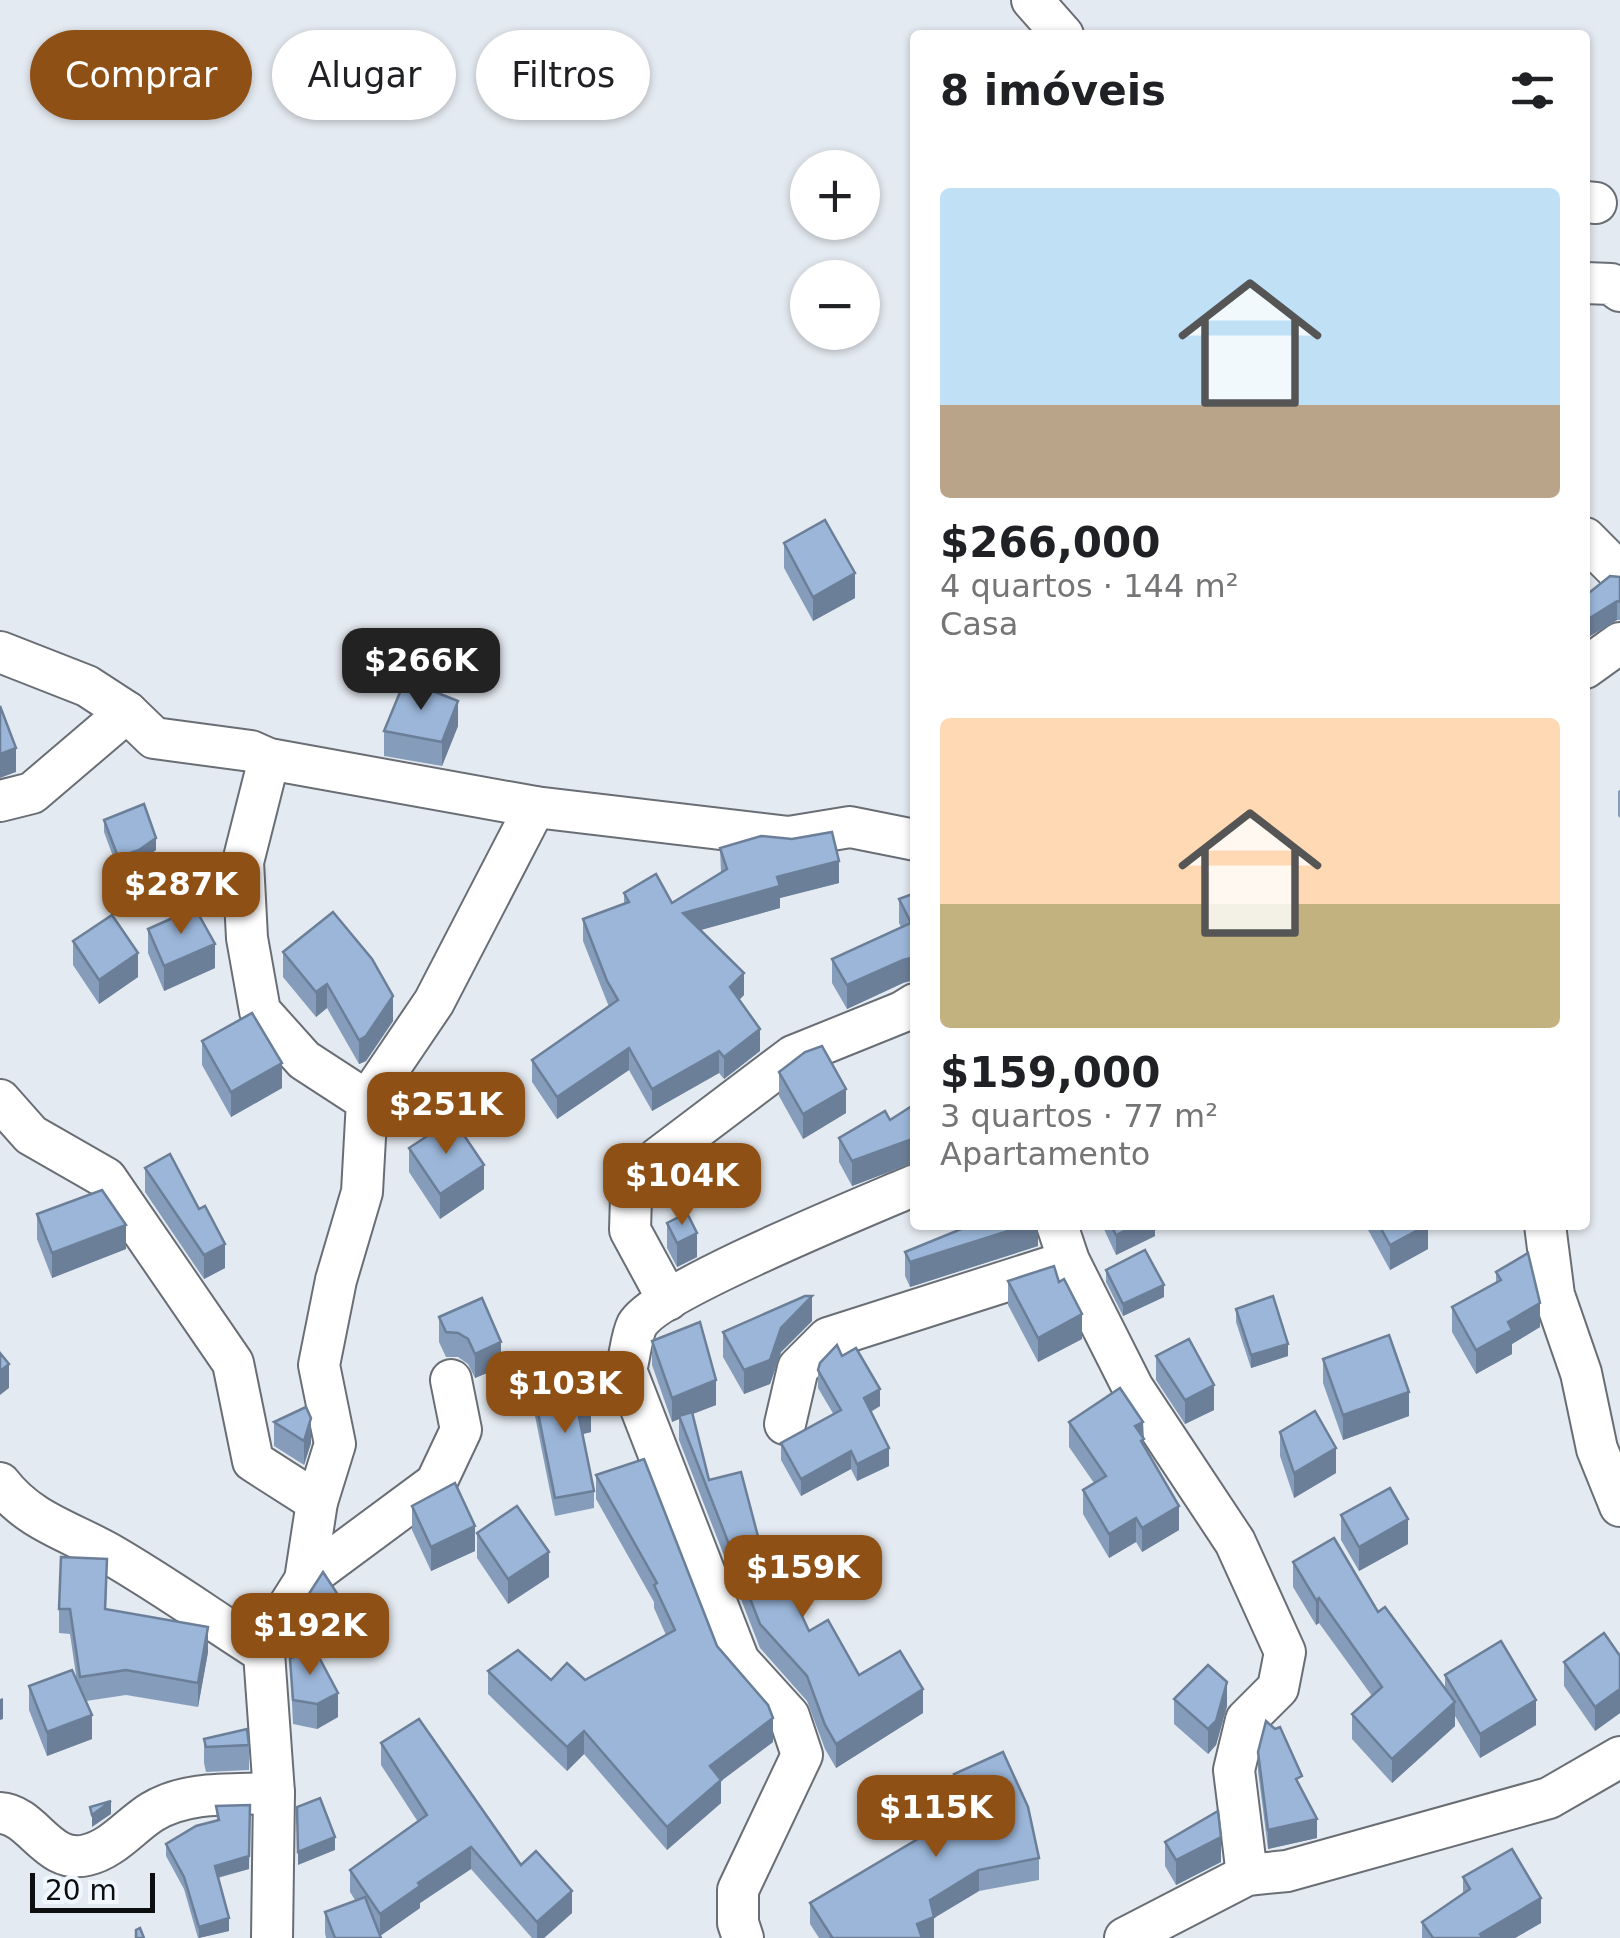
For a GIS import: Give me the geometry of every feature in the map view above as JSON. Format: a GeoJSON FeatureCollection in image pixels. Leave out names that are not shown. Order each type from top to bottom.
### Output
{"type":"FeatureCollection","features":[{"type":"Feature","properties":{"kind":"street"},"geometry":{"type":"LineString","coordinates":[[1032,0],[1059,30]]}},
{"type":"Feature","properties":{"kind":"street"},"geometry":{"type":"LineString","coordinates":[[1590,283],[1611,284],[1620,291]]}},
{"type":"Feature","properties":{"kind":"street"},"geometry":{"type":"LineString","coordinates":[[1590,543],[1620,573]]}},
{"type":"Feature","properties":{"kind":"street"},"geometry":{"type":"LineString","coordinates":[[1590,664],[1620,643]]}},
{"type":"Feature","properties":{"kind":"street"},"geometry":{"type":"LineString","coordinates":[[0,652],[87,686],[127,712],[154,738],[252,752],[269,759],[534,807],[790,837],[850,827],[910,839]]}},
{"type":"Feature","properties":{"kind":"street"},"geometry":{"type":"LineString","coordinates":[[0,801],[32,793],[127,712]]}},
{"type":"Feature","properties":{"kind":"street"},"geometry":{"type":"LineString","coordinates":[[269,759],[243,862],[247,938],[260,1011],[304,1060],[366,1102]]}},
{"type":"Feature","properties":{"kind":"street"},"geometry":{"type":"LineString","coordinates":[[305,1580],[317,1502],[335,1444],[319,1365],[336,1280],[362,1192],[366,1102],[434,1002],[534,807]]}},
{"type":"Feature","properties":{"kind":"street"},"geometry":{"type":"LineString","coordinates":[[668,1300],[630,1230],[631,1196],[658,1158],[793,1056],[910,1007]]}},
{"type":"Feature","properties":{"kind":"street"},"geometry":{"type":"LineString","coordinates":[[0,1100],[31,1136],[106,1178],[233,1363],[254,1461],[317,1502]]}},
{"type":"Feature","properties":{"kind":"street"},"geometry":{"type":"LineString","coordinates":[[735,1933],[738,1890],[802,1755],[790,1716],[740,1661],[626,1370],[638,1323],[668,1300],[768,1248],[910,1186]]}},
{"type":"Feature","properties":{"kind":"street"},"geometry":{"type":"LineString","coordinates":[[1546,1230],[1554,1295],[1580,1373],[1596,1450],[1620,1506]]}},
{"type":"Feature","properties":{"kind":"street"},"geometry":{"type":"LineString","coordinates":[[786,1424],[798,1368],[828,1338],[1063,1243],[1132,1388],[1235,1542],[1285,1652],[1278,1688],[1246,1720],[1234,1770],[1247,1875]]}},
{"type":"Feature","properties":{"kind":"street"},"geometry":{"type":"LineString","coordinates":[[272,1938],[274,1793],[264,1653],[274,1628],[305,1580],[436,1483],[461,1430],[451,1380]]}},
{"type":"Feature","properties":{"kind":"street"},"geometry":{"type":"LineString","coordinates":[[0,1483],[16,1504],[54,1528],[106,1552],[264,1653]]}},
{"type":"Feature","properties":{"kind":"street"},"geometry":{"type":"LineString","coordinates":[[1126,1938],[1247,1875],[1287,1871],[1548,1798],[1620,1757]]}},
{"type":"Feature","properties":{"kind":"street"},"geometry":{"type":"LineString","coordinates":[[0,1813],[12,1814],[57,1853],[86,1856],[125,1835],[152,1812],[185,1798],[274,1793]]}},
{"type":"Feature","properties":{"kind":"building"},"geometry":{"type":"Polygon","coordinates":[[[825,520],[855,573],[813,597],[784,543],[825,520]]]}},
{"type":"Feature","properties":{"kind":"building"},"geometry":{"type":"Polygon","coordinates":[[[1610,576],[1620,577],[1620,602],[1590,618],[1590,592],[1610,576]]]}},
{"type":"Feature","properties":{"kind":"building"},"geometry":{"type":"Polygon","coordinates":[[[405,680],[458,701],[442,742],[384,731],[405,680]]]}},
{"type":"Feature","properties":{"kind":"building"},"geometry":{"type":"Polygon","coordinates":[[[0,706],[16,748],[0,754],[0,706]]]}},
{"type":"Feature","properties":{"kind":"building"},"geometry":{"type":"Polygon","coordinates":[[[144,804],[156,838],[139,850],[118,857],[104,820],[144,804]]]}},
{"type":"Feature","properties":{"kind":"building"},"geometry":{"type":"Polygon","coordinates":[[[832,832],[839,861],[777,877],[780,886],[683,913],[744,973],[730,987],[760,1029],[724,1057],[719,1051],[652,1089],[629,1048],[557,1097],[532,1060],[618,1000],[583,919],[629,902],[624,893],[656,874],[672,903],[727,869],[720,848],[761,836],[792,839],[832,832]]]}},
{"type":"Feature","properties":{"kind":"building"},"geometry":{"type":"Polygon","coordinates":[[[910,895],[910,921],[899,899],[910,895]]]}},
{"type":"Feature","properties":{"kind":"building"},"geometry":{"type":"Polygon","coordinates":[[[195,908],[215,944],[164,966],[148,929],[195,908]]]}},
{"type":"Feature","properties":{"kind":"building"},"geometry":{"type":"Polygon","coordinates":[[[333,912],[372,959],[393,996],[366,1036],[359,1040],[327,984],[316,992],[283,952],[333,912]]]}},
{"type":"Feature","properties":{"kind":"building"},"geometry":{"type":"Polygon","coordinates":[[[112,915],[138,953],[99,980],[73,941],[112,915]]]}},
{"type":"Feature","properties":{"kind":"building"},"geometry":{"type":"Polygon","coordinates":[[[910,923],[910,958],[847,985],[832,959],[910,923]]]}},
{"type":"Feature","properties":{"kind":"building"},"geometry":{"type":"Polygon","coordinates":[[[252,1013],[282,1063],[231,1092],[202,1041],[252,1013]]]}},
{"type":"Feature","properties":{"kind":"building"},"geometry":{"type":"Polygon","coordinates":[[[822,1046],[846,1089],[803,1114],[779,1072],[805,1052],[822,1046]]]}},
{"type":"Feature","properties":{"kind":"building"},"geometry":{"type":"Polygon","coordinates":[[[910,1107],[910,1140],[852,1161],[839,1138],[885,1111],[890,1120],[910,1107]]]}},
{"type":"Feature","properties":{"kind":"building"},"geometry":{"type":"Polygon","coordinates":[[[453,1119],[484,1165],[440,1194],[409,1148],[453,1119]]]}},
{"type":"Feature","properties":{"kind":"building"},"geometry":{"type":"Polygon","coordinates":[[[170,1154],[199,1209],[205,1206],[225,1244],[204,1255],[145,1168],[170,1154]]]}},
{"type":"Feature","properties":{"kind":"building"},"geometry":{"type":"Polygon","coordinates":[[[102,1190],[126,1225],[52,1253],[37,1214],[102,1190]]]}},
{"type":"Feature","properties":{"kind":"building"},"geometry":{"type":"Polygon","coordinates":[[[687,1213],[697,1233],[677,1243],[667,1223],[687,1213]]]}},
{"type":"Feature","properties":{"kind":"building"},"geometry":{"type":"Polygon","coordinates":[[[959,1230],[1011,1230],[910,1262],[905,1252],[959,1230]]]}},
{"type":"Feature","properties":{"kind":"building"},"geometry":{"type":"Polygon","coordinates":[[[1382,1230],[1418,1230],[1390,1245],[1382,1230]]]}},
{"type":"Feature","properties":{"kind":"building"},"geometry":{"type":"Polygon","coordinates":[[[1145,1250],[1164,1285],[1123,1304],[1106,1270],[1145,1250]]]}},
{"type":"Feature","properties":{"kind":"building"},"geometry":{"type":"Polygon","coordinates":[[[1528,1253],[1540,1303],[1508,1322],[1512,1330],[1476,1350],[1452,1307],[1501,1280],[1496,1272],[1528,1253]]]}},
{"type":"Feature","properties":{"kind":"building"},"geometry":{"type":"Polygon","coordinates":[[[1054,1266],[1059,1282],[1064,1279],[1082,1314],[1038,1338],[1008,1281],[1054,1266]]]}},
{"type":"Feature","properties":{"kind":"building"},"geometry":{"type":"Polygon","coordinates":[[[812,1296],[781,1328],[770,1360],[744,1370],[723,1332],[812,1296]]]}},
{"type":"Feature","properties":{"kind":"building"},"geometry":{"type":"Polygon","coordinates":[[[1273,1296],[1288,1344],[1251,1355],[1236,1309],[1273,1296]]]}},
{"type":"Feature","properties":{"kind":"building"},"geometry":{"type":"Polygon","coordinates":[[[482,1298],[501,1342],[475,1354],[468,1339],[446,1332],[439,1317],[482,1298]]]}},
{"type":"Feature","properties":{"kind":"building"},"geometry":{"type":"Polygon","coordinates":[[[700,1322],[716,1380],[672,1398],[652,1341],[700,1322]]]}},
{"type":"Feature","properties":{"kind":"building"},"geometry":{"type":"Polygon","coordinates":[[[1389,1335],[1409,1392],[1343,1415],[1323,1359],[1389,1335]]]}},
{"type":"Feature","properties":{"kind":"building"},"geometry":{"type":"Polygon","coordinates":[[[1189,1339],[1214,1385],[1185,1400],[1156,1356],[1189,1339]]]}},
{"type":"Feature","properties":{"kind":"building"},"geometry":{"type":"Polygon","coordinates":[[[837,1345],[842,1356],[856,1348],[880,1389],[864,1398],[889,1448],[857,1464],[851,1451],[801,1479],[781,1443],[841,1410],[818,1370],[837,1345]]]}},
{"type":"Feature","properties":{"kind":"building"},"geometry":{"type":"Polygon","coordinates":[[[0,1353],[9,1364],[0,1371],[0,1353]]]}},
{"type":"Feature","properties":{"kind":"building"},"geometry":{"type":"Polygon","coordinates":[[[582,1375],[591,1414],[579,1417],[594,1491],[555,1498],[534,1393],[582,1375]]]}},
{"type":"Feature","properties":{"kind":"building"},"geometry":{"type":"Polygon","coordinates":[[[1120,1388],[1143,1422],[1135,1426],[1144,1439],[1141,1441],[1179,1506],[1142,1528],[1136,1518],[1109,1534],[1083,1490],[1106,1476],[1069,1422],[1120,1388]]]}},
{"type":"Feature","properties":{"kind":"building"},"geometry":{"type":"Polygon","coordinates":[[[306,1407],[311,1418],[304,1441],[274,1422],[306,1407]]]}},
{"type":"Feature","properties":{"kind":"building"},"geometry":{"type":"Polygon","coordinates":[[[1315,1411],[1336,1448],[1294,1473],[1280,1432],[1315,1411]]]}},
{"type":"Feature","properties":{"kind":"building"},"geometry":{"type":"Polygon","coordinates":[[[692,1412],[709,1480],[741,1472],[765,1563],[775,1558],[809,1631],[828,1620],[859,1675],[900,1651],[923,1689],[836,1744],[807,1676],[760,1624],[679,1416],[692,1412]]]}},
{"type":"Feature","properties":{"kind":"building"},"geometry":{"type":"Polygon","coordinates":[[[644,1459],[717,1646],[768,1705],[773,1718],[710,1766],[721,1780],[667,1827],[584,1731],[567,1747],[488,1671],[518,1650],[551,1680],[567,1663],[585,1680],[675,1630],[654,1585],[657,1583],[596,1475],[644,1459]]]}},
{"type":"Feature","properties":{"kind":"building"},"geometry":{"type":"Polygon","coordinates":[[[455,1483],[475,1526],[431,1547],[412,1506],[455,1483]]]}},
{"type":"Feature","properties":{"kind":"building"},"geometry":{"type":"Polygon","coordinates":[[[1390,1488],[1408,1519],[1359,1547],[1341,1515],[1390,1488]]]}},
{"type":"Feature","properties":{"kind":"building"},"geometry":{"type":"Polygon","coordinates":[[[517,1506],[549,1552],[508,1579],[477,1533],[517,1506]]]}},
{"type":"Feature","properties":{"kind":"building"},"geometry":{"type":"Polygon","coordinates":[[[1334,1538],[1378,1612],[1385,1607],[1455,1702],[1392,1759],[1352,1714],[1382,1687],[1319,1598],[1316,1600],[1293,1562],[1334,1538]]]}},
{"type":"Feature","properties":{"kind":"building"},"geometry":{"type":"Polygon","coordinates":[[[61,1557],[107,1559],[105,1609],[208,1627],[198,1683],[126,1670],[80,1677],[70,1609],[59,1609],[61,1557]]]}},
{"type":"Feature","properties":{"kind":"building"},"geometry":{"type":"Polygon","coordinates":[[[323,1572],[348,1610],[327,1632],[301,1606],[323,1572]]]}},
{"type":"Feature","properties":{"kind":"building"},"geometry":{"type":"Polygon","coordinates":[[[1604,1633],[1620,1656],[1620,1689],[1595,1707],[1564,1662],[1604,1633]]]}},
{"type":"Feature","properties":{"kind":"building"},"geometry":{"type":"Polygon","coordinates":[[[1501,1641],[1536,1700],[1480,1734],[1445,1675],[1501,1641]]]}},
{"type":"Feature","properties":{"kind":"building"},"geometry":{"type":"Polygon","coordinates":[[[313,1646],[338,1693],[317,1704],[293,1700],[290,1659],[313,1646]]]}},
{"type":"Feature","properties":{"kind":"building"},"geometry":{"type":"Polygon","coordinates":[[[1208,1665],[1227,1682],[1216,1721],[1208,1729],[1174,1699],[1208,1665]]]}},
{"type":"Feature","properties":{"kind":"building"},"geometry":{"type":"Polygon","coordinates":[[[72,1670],[92,1715],[47,1732],[29,1686],[72,1670]]]}},
{"type":"Feature","properties":{"kind":"building"},"geometry":{"type":"Polygon","coordinates":[[[419,1719],[521,1865],[536,1851],[572,1891],[537,1922],[471,1847],[380,1914],[350,1870],[427,1815],[381,1743],[419,1719]]]}},
{"type":"Feature","properties":{"kind":"building"},"geometry":{"type":"Polygon","coordinates":[[[1266,1721],[1275,1729],[1280,1727],[1302,1776],[1296,1779],[1317,1819],[1268,1830],[1258,1752],[1266,1721]]]}},
{"type":"Feature","properties":{"kind":"building"},"geometry":{"type":"Polygon","coordinates":[[[247,1729],[249,1745],[206,1747],[204,1739],[247,1729]]]}},
{"type":"Feature","properties":{"kind":"building"},"geometry":{"type":"Polygon","coordinates":[[[1003,1752],[1028,1807],[1039,1858],[979,1870],[930,1900],[934,1917],[917,1924],[922,1938],[830,1938],[810,1903],[970,1808],[954,1774],[1003,1752]]]}},
{"type":"Feature","properties":{"kind":"building"},"geometry":{"type":"Polygon","coordinates":[[[320,1798],[335,1837],[298,1852],[297,1807],[320,1798]]]}},
{"type":"Feature","properties":{"kind":"building"},"geometry":{"type":"Polygon","coordinates":[[[111,1801],[92,1815],[90,1807],[111,1801]]]}},
{"type":"Feature","properties":{"kind":"building"},"geometry":{"type":"Polygon","coordinates":[[[250,1805],[249,1856],[215,1866],[229,1918],[199,1927],[184,1877],[166,1844],[196,1826],[219,1820],[216,1806],[250,1805]]]}},
{"type":"Feature","properties":{"kind":"building"},"geometry":{"type":"Polygon","coordinates":[[[1218,1811],[1221,1837],[1176,1860],[1165,1842],[1218,1811]]]}},
{"type":"Feature","properties":{"kind":"building"},"geometry":{"type":"Polygon","coordinates":[[[1512,1849],[1541,1898],[1480,1934],[1483,1938],[1433,1938],[1422,1922],[1470,1889],[1463,1877],[1512,1849]]]}},
{"type":"Feature","properties":{"kind":"building"},"geometry":{"type":"Polygon","coordinates":[[[365,1897],[381,1938],[335,1938],[325,1912],[365,1897]]]}}]}
